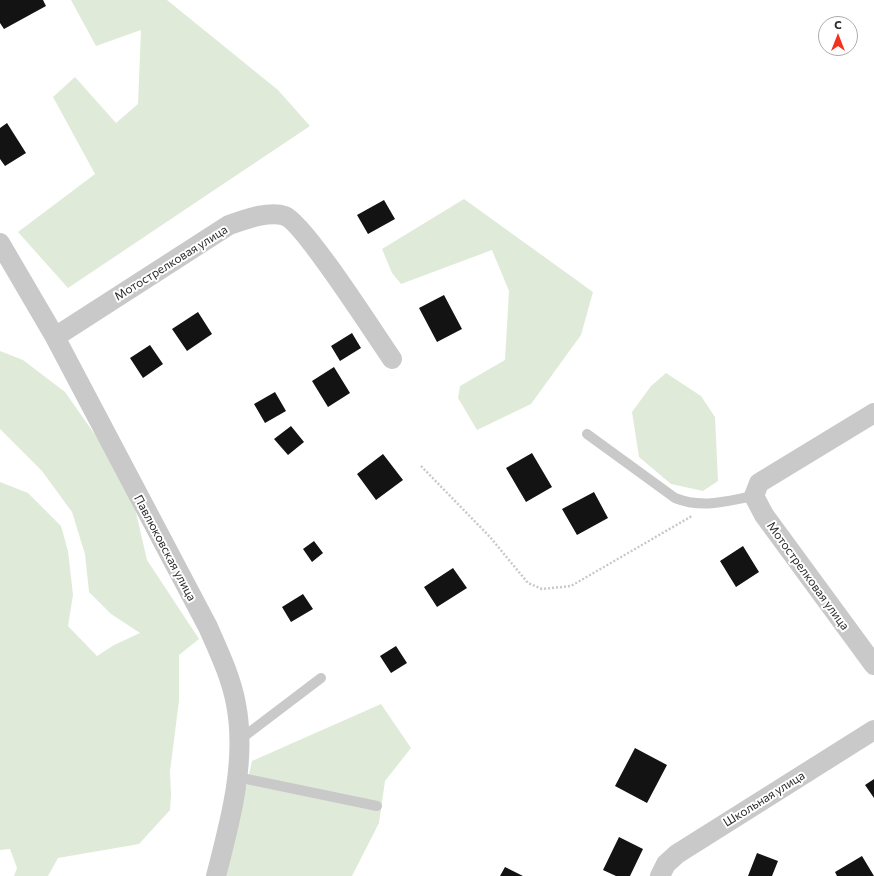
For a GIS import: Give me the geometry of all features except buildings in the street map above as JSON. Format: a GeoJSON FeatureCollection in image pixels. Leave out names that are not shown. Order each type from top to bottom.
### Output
{"type":"FeatureCollection","features":[{"type":"Feature","properties":{"kind":"street","name":"Мотострелковая улица"},"geometry":{"type":"LineString","coordinates":[[55,337],[229,225],[254,216],[276,215],[286,216],[308,237],[392,359]]}},
{"type":"Feature","properties":{"kind":"street","name":"Павлюковская улица"},"geometry":{"type":"LineString","coordinates":[[0,243],[55,337],[208,627],[228,676],[236,705],[238,741],[237,777],[216,876]]}},
{"type":"Feature","properties":{"kind":"street"},"geometry":{"type":"LineString","coordinates":[[757,489],[874,413]]}},
{"type":"Feature","properties":{"kind":"street","name":"Мотострелковая улица"},"geometry":{"type":"LineString","coordinates":[[757,489],[764,515],[874,665]]}},
{"type":"Feature","properties":{"kind":"street","name":"Школьная улица"},"geometry":{"type":"LineString","coordinates":[[660,876],[666,864],[677,854],[874,730]]}},
{"type":"Feature","properties":{"kind":"lane"},"geometry":{"type":"LineString","coordinates":[[587,434],[675,498],[689,504],[713,504],[757,489]]}},
{"type":"Feature","properties":{"kind":"lane"},"geometry":{"type":"LineString","coordinates":[[238,741],[321,678]]}},
{"type":"Feature","properties":{"kind":"lane"},"geometry":{"type":"LineString","coordinates":[[237,777],[377,806]]}},
{"type":"Feature","properties":{"kind":"path"},"geometry":{"type":"LineString","coordinates":[[421,466],[490,537],[528,583],[542,589],[571,586],[713,504]]}},
{"type":"Feature","properties":{"kind":"green space"},"geometry":{"type":"Polygon","coordinates":[[[71,0],[167,0],[278,90],[310,126],[68,288],[18,232],[95,174],[53,97],[75,77],[116,123],[138,104],[141,30],[96,46],[71,0]]]}},
{"type":"Feature","properties":{"kind":"green space"},"geometry":{"type":"Polygon","coordinates":[[[464,199],[593,292],[581,335],[531,404],[477,430],[458,398],[460,386],[505,360],[509,291],[492,250],[401,284],[392,273],[382,249],[464,199]]]}},
{"type":"Feature","properties":{"kind":"green space"},"geometry":{"type":"Polygon","coordinates":[[[0,351],[23,360],[65,392],[117,466],[134,504],[147,560],[199,639],[179,655],[179,701],[170,771],[170,810],[139,844],[58,858],[48,876],[14,876],[17,868],[10,849],[0,850],[0,482],[28,493],[61,526],[68,551],[73,595],[68,626],[97,656],[114,645],[140,633],[111,614],[89,592],[85,554],[72,512],[42,471],[0,429],[0,351]]]}},
{"type":"Feature","properties":{"kind":"green space"},"geometry":{"type":"Polygon","coordinates":[[[666,373],[701,396],[715,417],[718,481],[703,491],[671,484],[639,457],[632,412],[651,386],[666,373]]]}},
{"type":"Feature","properties":{"kind":"green space"},"geometry":{"type":"Polygon","coordinates":[[[381,704],[411,748],[385,781],[379,823],[352,876],[226,876],[252,761],[381,704]]]}}]}
